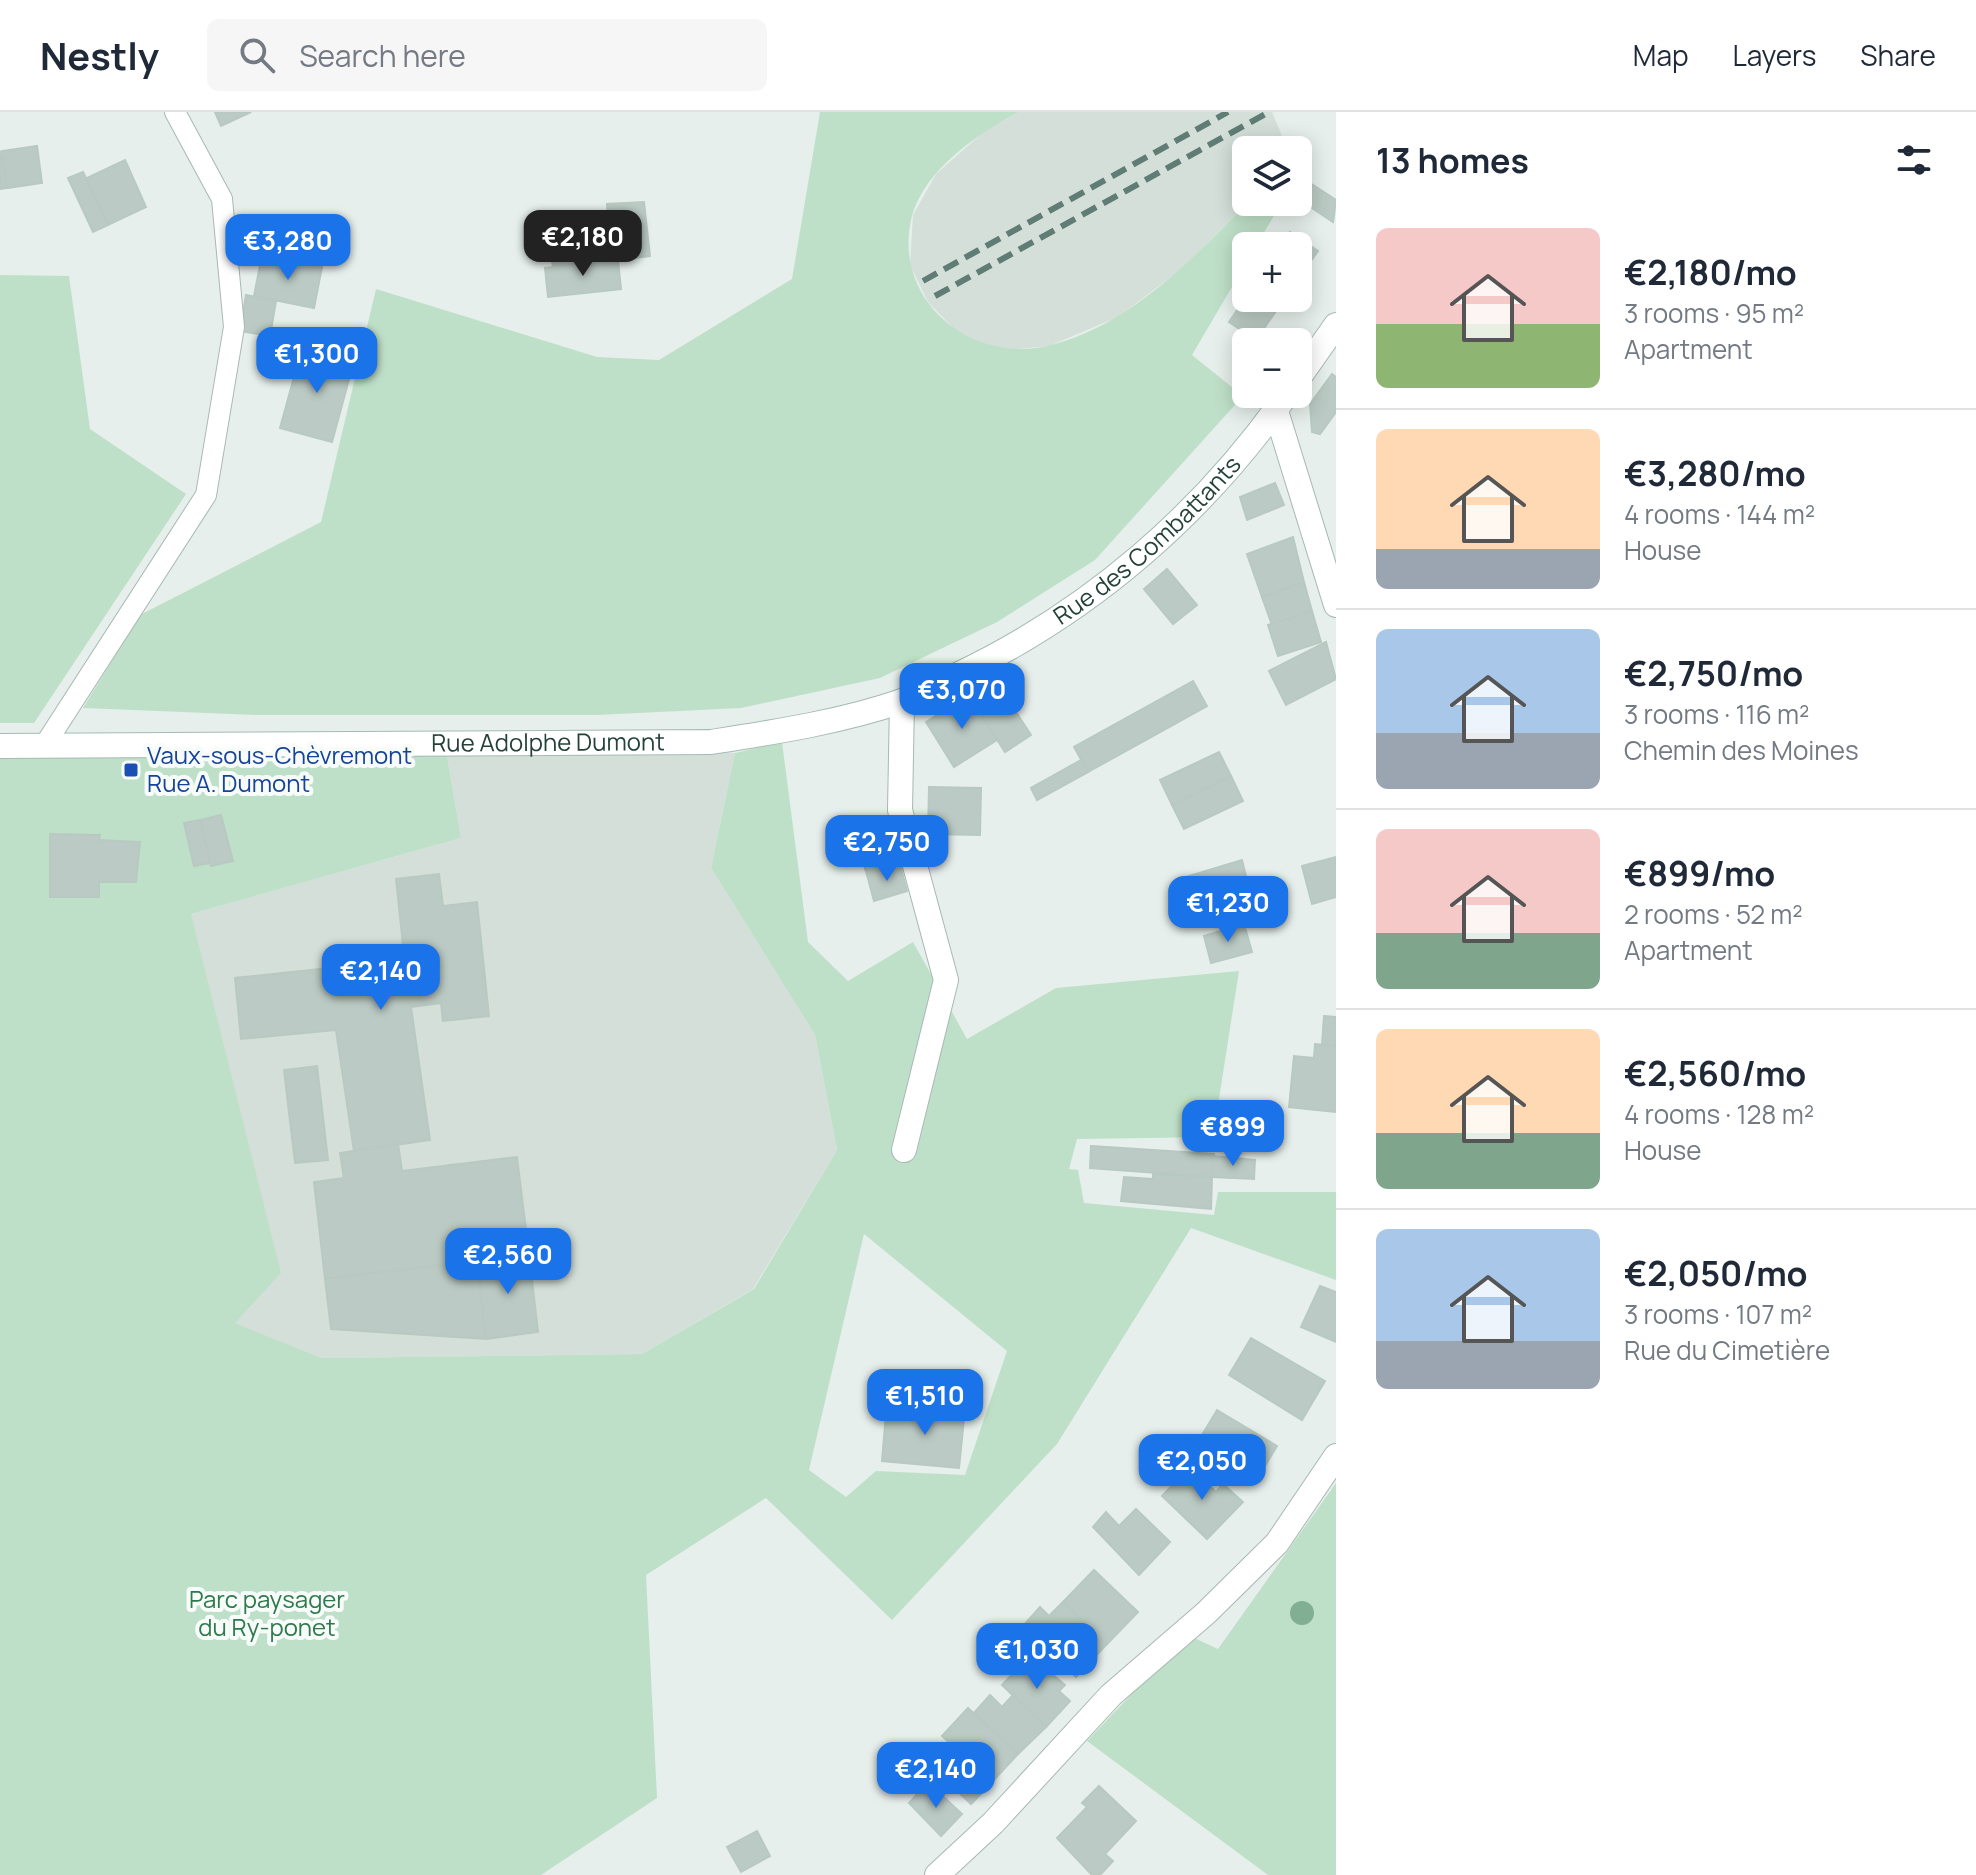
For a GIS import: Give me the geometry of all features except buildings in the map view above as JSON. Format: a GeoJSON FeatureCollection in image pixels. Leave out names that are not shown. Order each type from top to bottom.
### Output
{"type":"FeatureCollection","features":[{"type":"Feature","properties":{"kind":"main road"},"geometry":{"type":"LineString","coordinates":[[1312,359],[1336,325]]}},
{"type":"Feature","properties":{"kind":"main road","name":"Rue des Combattants"},"geometry":{"type":"LineString","coordinates":[[711,742],[786,731],[902,701],[1037,632],[1125,570],[1225,476],[1277,408]]}},
{"type":"Feature","properties":{"kind":"main road"},"geometry":{"type":"LineString","coordinates":[[1284,408],[1336,605]]}},
{"type":"Feature","properties":{"kind":"main road"},"geometry":{"type":"LineString","coordinates":[[902,701],[900,810],[946,980],[904,1150]]}},
{"type":"Feature","properties":{"kind":"main road","name":"Rue Adolphe Dumont"},"geometry":{"type":"LineString","coordinates":[[0,746],[711,742]]}},
{"type":"Feature","properties":{"kind":"main road"},"geometry":{"type":"LineString","coordinates":[[937,1875],[1037,1776],[1111,1695],[1206,1613],[1277,1543],[1336,1456]]}},
{"type":"Feature","properties":{"kind":"lane"},"geometry":{"type":"LineString","coordinates":[[44,746],[206,495],[234,327],[222,199],[175,112]]}},
{"type":"Feature","properties":{"kind":"shaded area"},"geometry":{"type":"Polygon","coordinates":[[[1019,112],[1272,112],[1282,136],[1232,136],[1234,216],[1184,267],[1118,317],[1049,346],[1009,350],[978,344],[954,329],[928,302],[910,265],[913,215],[936,174],[986,130],[1019,112]]]}},
{"type":"Feature","properties":{"kind":"shaded area"},"geometry":{"type":"Polygon","coordinates":[[[446,750],[735,753],[711,868],[815,1035],[837,1150],[753,1289],[642,1354],[322,1358],[234,1323],[191,914],[461,838],[446,750]]]}},
{"type":"Feature","properties":{"kind":"green space"},"geometry":{"type":"Polygon","coordinates":[[[820,112],[1019,112],[987,130],[955,154],[929,183],[912,216],[909,246],[913,273],[925,298],[942,318],[964,334],[990,345],[1018,349],[1047,346],[1105,324],[1157,288],[1234,216],[1274,216],[1264,232],[1232,232],[1232,287],[1192,355],[1232,387],[1232,408],[1095,560],[997,622],[880,678],[741,708],[597,715],[257,715],[83,708],[140,615],[321,522],[376,289],[597,357],[659,360],[792,279],[820,112]]]}},
{"type":"Feature","properties":{"kind":"green space"},"geometry":{"type":"Polygon","coordinates":[[[0,275],[69,276],[90,429],[186,494],[34,723],[0,723],[0,275]]]}},
{"type":"Feature","properties":{"kind":"green space","name":"Parc paysager du Ry-ponet"},"geometry":{"type":"Polygon","coordinates":[[[782,742],[808,942],[848,981],[913,942],[967,1039],[1056,988],[1239,971],[1213,1137],[1077,1139],[1069,1169],[1078,1170],[1084,1203],[1214,1215],[1218,1192],[1336,1192],[1336,1280],[1191,1228],[1057,1444],[892,1620],[766,1498],[646,1575],[657,1798],[541,1875],[0,1875],[0,756],[446,750],[461,838],[191,914],[281,1273],[235,1323],[322,1358],[642,1354],[754,1289],[837,1150],[815,1035],[711,868],[735,753],[782,742]],[[864,1234],[809,1470],[846,1497],[876,1471],[965,1475],[1007,1351],[864,1234]]]}},
{"type":"Feature","properties":{"kind":"green space"},"geometry":{"type":"Polygon","coordinates":[[[1336,1483],[1336,1875],[1268,1875],[1087,1741],[1188,1635],[1218,1649],[1336,1483]]]}},
{"type":"Feature","properties":{"kind":"railway"},"geometry":{"type":"LineString","coordinates":[[923,281],[1228,112]]}},
{"type":"Feature","properties":{"kind":"railway"},"geometry":{"type":"LineString","coordinates":[[935,296],[1269,112]]}},
{"type":"Feature","properties":{"kind":"place","name":"Vaux-sous-Chèvremont Rue A. Dumont"},"geometry":{"type":"Point","coordinates":[131,770]}}]}
